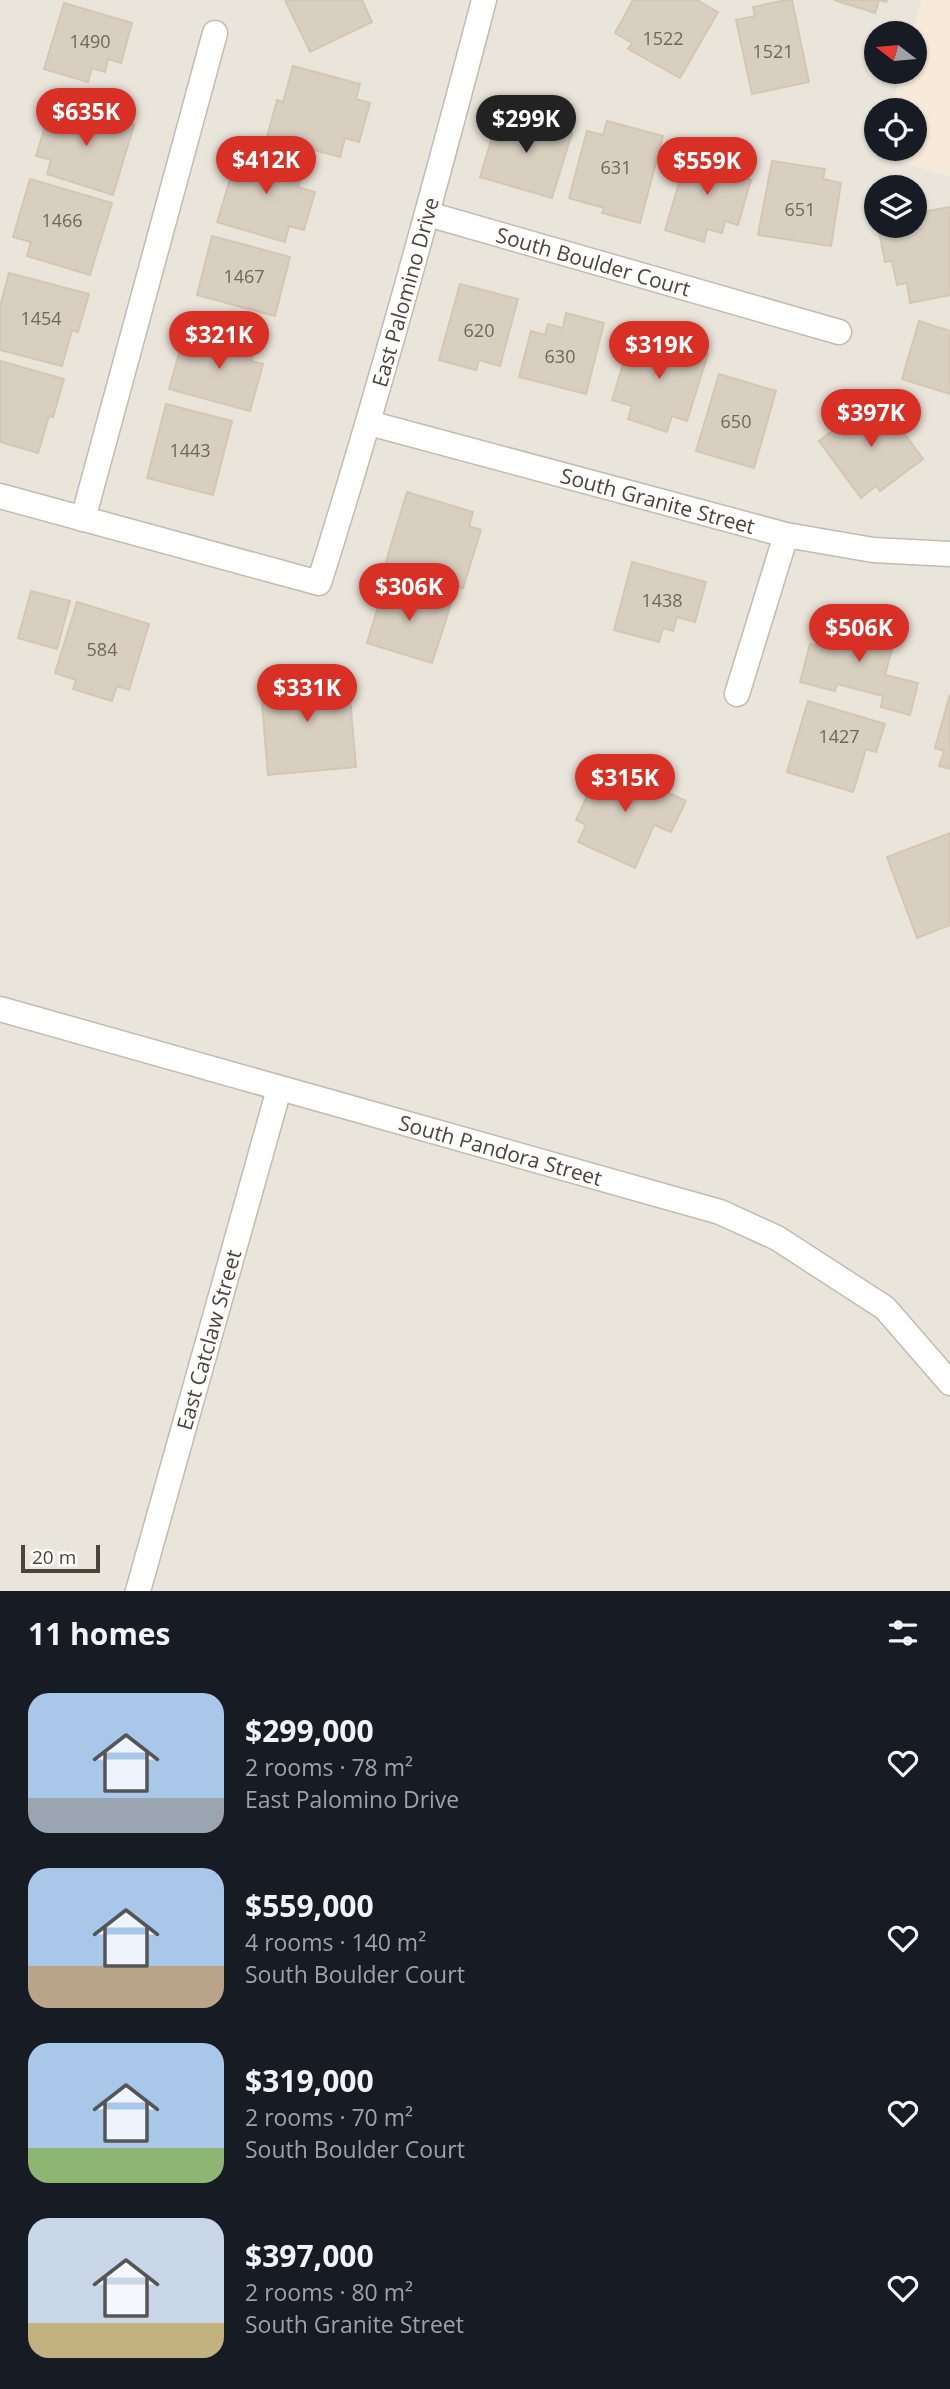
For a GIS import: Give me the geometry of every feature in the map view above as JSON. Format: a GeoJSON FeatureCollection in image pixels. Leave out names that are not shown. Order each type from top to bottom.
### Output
{"type":"FeatureCollection","features":[{"type":"Feature","properties":{"kind":"street","name":"East Palomino Drive"},"geometry":{"type":"LineString","coordinates":[[83,519],[319,583],[369,424],[484,0]]}},
{"type":"Feature","properties":{"kind":"street"},"geometry":{"type":"LineString","coordinates":[[0,496],[83,519],[215,33]]}},
{"type":"Feature","properties":{"kind":"street","name":"South Boulder Court"},"geometry":{"type":"LineString","coordinates":[[428,214],[839,332]]}},
{"type":"Feature","properties":{"kind":"street","name":"South Granite Street"},"geometry":{"type":"LineString","coordinates":[[369,424],[786,535],[873,550],[950,554]]}},
{"type":"Feature","properties":{"kind":"street"},"geometry":{"type":"LineString","coordinates":[[737,694],[786,535]]}},
{"type":"Feature","properties":{"kind":"street","name":"South Pandora Street"},"geometry":{"type":"LineString","coordinates":[[0,1009],[720,1212],[778,1238],[885,1308],[950,1383]]}},
{"type":"Feature","properties":{"kind":"street","name":"East Catclaw Street"},"geometry":{"type":"LineString","coordinates":[[138,1591],[279,1089]]}},
{"type":"Feature","properties":{"kind":"shaded area"},"geometry":{"type":"Polygon","coordinates":[[[0,0],[922,0],[916,21],[864,21],[864,84],[899,84],[894,98],[864,98],[864,161],[899,161],[950,176],[950,1591],[0,1591],[0,0]]]}},
{"type":"Feature","properties":{"kind":"shaded area"},"geometry":{"type":"Polygon","coordinates":[[[922,0],[950,0],[950,176],[899,161],[927,161],[927,98],[894,98],[899,84],[928,84],[928,21],[916,21],[922,0]]]}},
{"type":"Feature","properties":{"kind":"building"},"geometry":{"type":"Polygon","coordinates":[[[285,0],[362,0],[372,22],[310,52],[285,0]]]}},
{"type":"Feature","properties":{"kind":"building"},"geometry":{"type":"Polygon","coordinates":[[[633,0],[697,0],[718,12],[680,78],[628,49],[632,43],[615,33],[633,0]]]}},
{"type":"Feature","properties":{"kind":"building"},"geometry":{"type":"Polygon","coordinates":[[[792,0],[809,82],[752,94],[736,20],[755,16],[753,7],[792,0]]]}},
{"type":"Feature","properties":{"kind":"building"},"geometry":{"type":"Polygon","coordinates":[[[834,0],[879,0],[875,13],[834,0]]]}},
{"type":"Feature","properties":{"kind":"building"},"geometry":{"type":"Polygon","coordinates":[[[64,3],[132,23],[121,63],[108,59],[105,72],[92,68],[88,82],[44,69],[64,3]]]}},
{"type":"Feature","properties":{"kind":"building"},"geometry":{"type":"Polygon","coordinates":[[[293,66],[360,84],[356,99],[370,103],[359,142],[345,138],[340,157],[267,137],[277,100],[283,102],[293,66]]]}},
{"type":"Feature","properties":{"kind":"building"},"geometry":{"type":"Polygon","coordinates":[[[67,104],[134,125],[113,195],[47,174],[51,160],[36,156],[48,117],[61,121],[67,104]]]}},
{"type":"Feature","properties":{"kind":"building"},"geometry":{"type":"Polygon","coordinates":[[[500,111],[572,133],[552,198],[480,177],[500,111]]]}},
{"type":"Feature","properties":{"kind":"building"},"geometry":{"type":"Polygon","coordinates":[[[607,121],[663,136],[640,223],[602,213],[604,208],[569,198],[587,131],[603,135],[607,121]]]}},
{"type":"Feature","properties":{"kind":"building"},"geometry":{"type":"Polygon","coordinates":[[[240,147],[304,166],[298,187],[315,192],[304,230],[289,226],[285,242],[217,222],[240,147]]]}},
{"type":"Feature","properties":{"kind":"building"},"geometry":{"type":"Polygon","coordinates":[[[689,150],[735,164],[732,174],[751,180],[738,225],[725,221],[722,233],[707,229],[704,242],[665,230],[689,150]]]}},
{"type":"Feature","properties":{"kind":"building"},"geometry":{"type":"Polygon","coordinates":[[[772,161],[825,169],[823,179],[841,183],[831,246],[758,235],[772,161]]]}},
{"type":"Feature","properties":{"kind":"building"},"geometry":{"type":"Polygon","coordinates":[[[30,179],[112,203],[90,275],[27,256],[31,242],[13,237],[30,179]]]}},
{"type":"Feature","properties":{"kind":"building"},"geometry":{"type":"Polygon","coordinates":[[[950,207],[950,295],[910,303],[907,283],[897,285],[892,261],[885,262],[880,238],[927,238],[927,211],[950,207]]]}},
{"type":"Feature","properties":{"kind":"building"},"geometry":{"type":"Polygon","coordinates":[[[212,236],[290,257],[275,316],[197,295],[212,236]]]}},
{"type":"Feature","properties":{"kind":"building"},"geometry":{"type":"Polygon","coordinates":[[[9,273],[89,294],[78,332],[72,330],[62,366],[0,350],[0,306],[9,273]]]}},
{"type":"Feature","properties":{"kind":"building"},"geometry":{"type":"Polygon","coordinates":[[[460,284],[518,299],[500,366],[479,360],[476,370],[439,360],[460,284]]]}},
{"type":"Feature","properties":{"kind":"building"},"geometry":{"type":"Polygon","coordinates":[[[566,313],[604,323],[586,394],[519,377],[531,331],[545,335],[548,324],[563,328],[566,313]]]}},
{"type":"Feature","properties":{"kind":"building"},"geometry":{"type":"Polygon","coordinates":[[[919,321],[950,331],[950,394],[902,379],[919,321]]]}},
{"type":"Feature","properties":{"kind":"building"},"geometry":{"type":"Polygon","coordinates":[[[211,330],[256,342],[251,361],[263,364],[250,411],[169,389],[180,350],[193,353],[196,340],[207,343],[211,330]]]}},
{"type":"Feature","properties":{"kind":"building"},"geometry":{"type":"Polygon","coordinates":[[[633,332],[708,354],[687,421],[672,416],[667,432],[628,419],[632,406],[612,400],[633,332]]]}},
{"type":"Feature","properties":{"kind":"building"},"geometry":{"type":"Polygon","coordinates":[[[0,361],[64,379],[53,417],[49,416],[38,453],[0,442],[0,361]]]}},
{"type":"Feature","properties":{"kind":"building"},"geometry":{"type":"Polygon","coordinates":[[[719,374],[776,391],[754,468],[696,451],[719,374]]]}},
{"type":"Feature","properties":{"kind":"building"},"geometry":{"type":"Polygon","coordinates":[[[878,397],[923,459],[880,491],[876,486],[861,498],[819,441],[878,397]]]}},
{"type":"Feature","properties":{"kind":"building"},"geometry":{"type":"Polygon","coordinates":[[[166,404],[232,421],[213,495],[147,478],[166,404]]]}},
{"type":"Feature","properties":{"kind":"building"},"geometry":{"type":"Polygon","coordinates":[[[407,492],[473,512],[469,526],[481,530],[463,588],[385,565],[407,492]]]}},
{"type":"Feature","properties":{"kind":"building"},"geometry":{"type":"Polygon","coordinates":[[[632,562],[706,582],[695,622],[677,617],[673,631],[663,628],[659,642],[614,630],[632,562]]]}},
{"type":"Feature","properties":{"kind":"building"},"geometry":{"type":"Polygon","coordinates":[[[385,584],[451,604],[432,663],[367,643],[385,584]]]}},
{"type":"Feature","properties":{"kind":"building"},"geometry":{"type":"Polygon","coordinates":[[[31,591],[70,601],[57,649],[18,638],[31,591]]]}},
{"type":"Feature","properties":{"kind":"building"},"geometry":{"type":"Polygon","coordinates":[[[77,602],[149,624],[129,690],[117,686],[112,701],[73,689],[76,680],[55,673],[77,602]]]}},
{"type":"Feature","properties":{"kind":"building"},"geometry":{"type":"Polygon","coordinates":[[[846,617],[897,630],[885,675],[918,683],[910,715],[881,707],[883,696],[837,684],[835,691],[800,682],[810,644],[819,646],[823,628],[842,633],[846,617]]]}},
{"type":"Feature","properties":{"kind":"building"},"geometry":{"type":"Polygon","coordinates":[[[299,675],[300,681],[348,676],[356,767],[268,775],[260,678],[299,675]]]}},
{"type":"Feature","properties":{"kind":"building"},"geometry":{"type":"Polygon","coordinates":[[[950,694],[950,769],[939,766],[944,751],[935,748],[950,694]]]}},
{"type":"Feature","properties":{"kind":"building"},"geometry":{"type":"Polygon","coordinates":[[[808,701],[885,724],[876,752],[866,749],[853,792],[787,772],[808,701]]]}},
{"type":"Feature","properties":{"kind":"building"},"geometry":{"type":"Polygon","coordinates":[[[603,762],[686,801],[671,832],[654,825],[635,868],[578,842],[586,825],[576,820],[603,762]]]}},
{"type":"Feature","properties":{"kind":"building"},"geometry":{"type":"Polygon","coordinates":[[[950,833],[950,925],[917,938],[887,857],[950,833]]]}}]}
